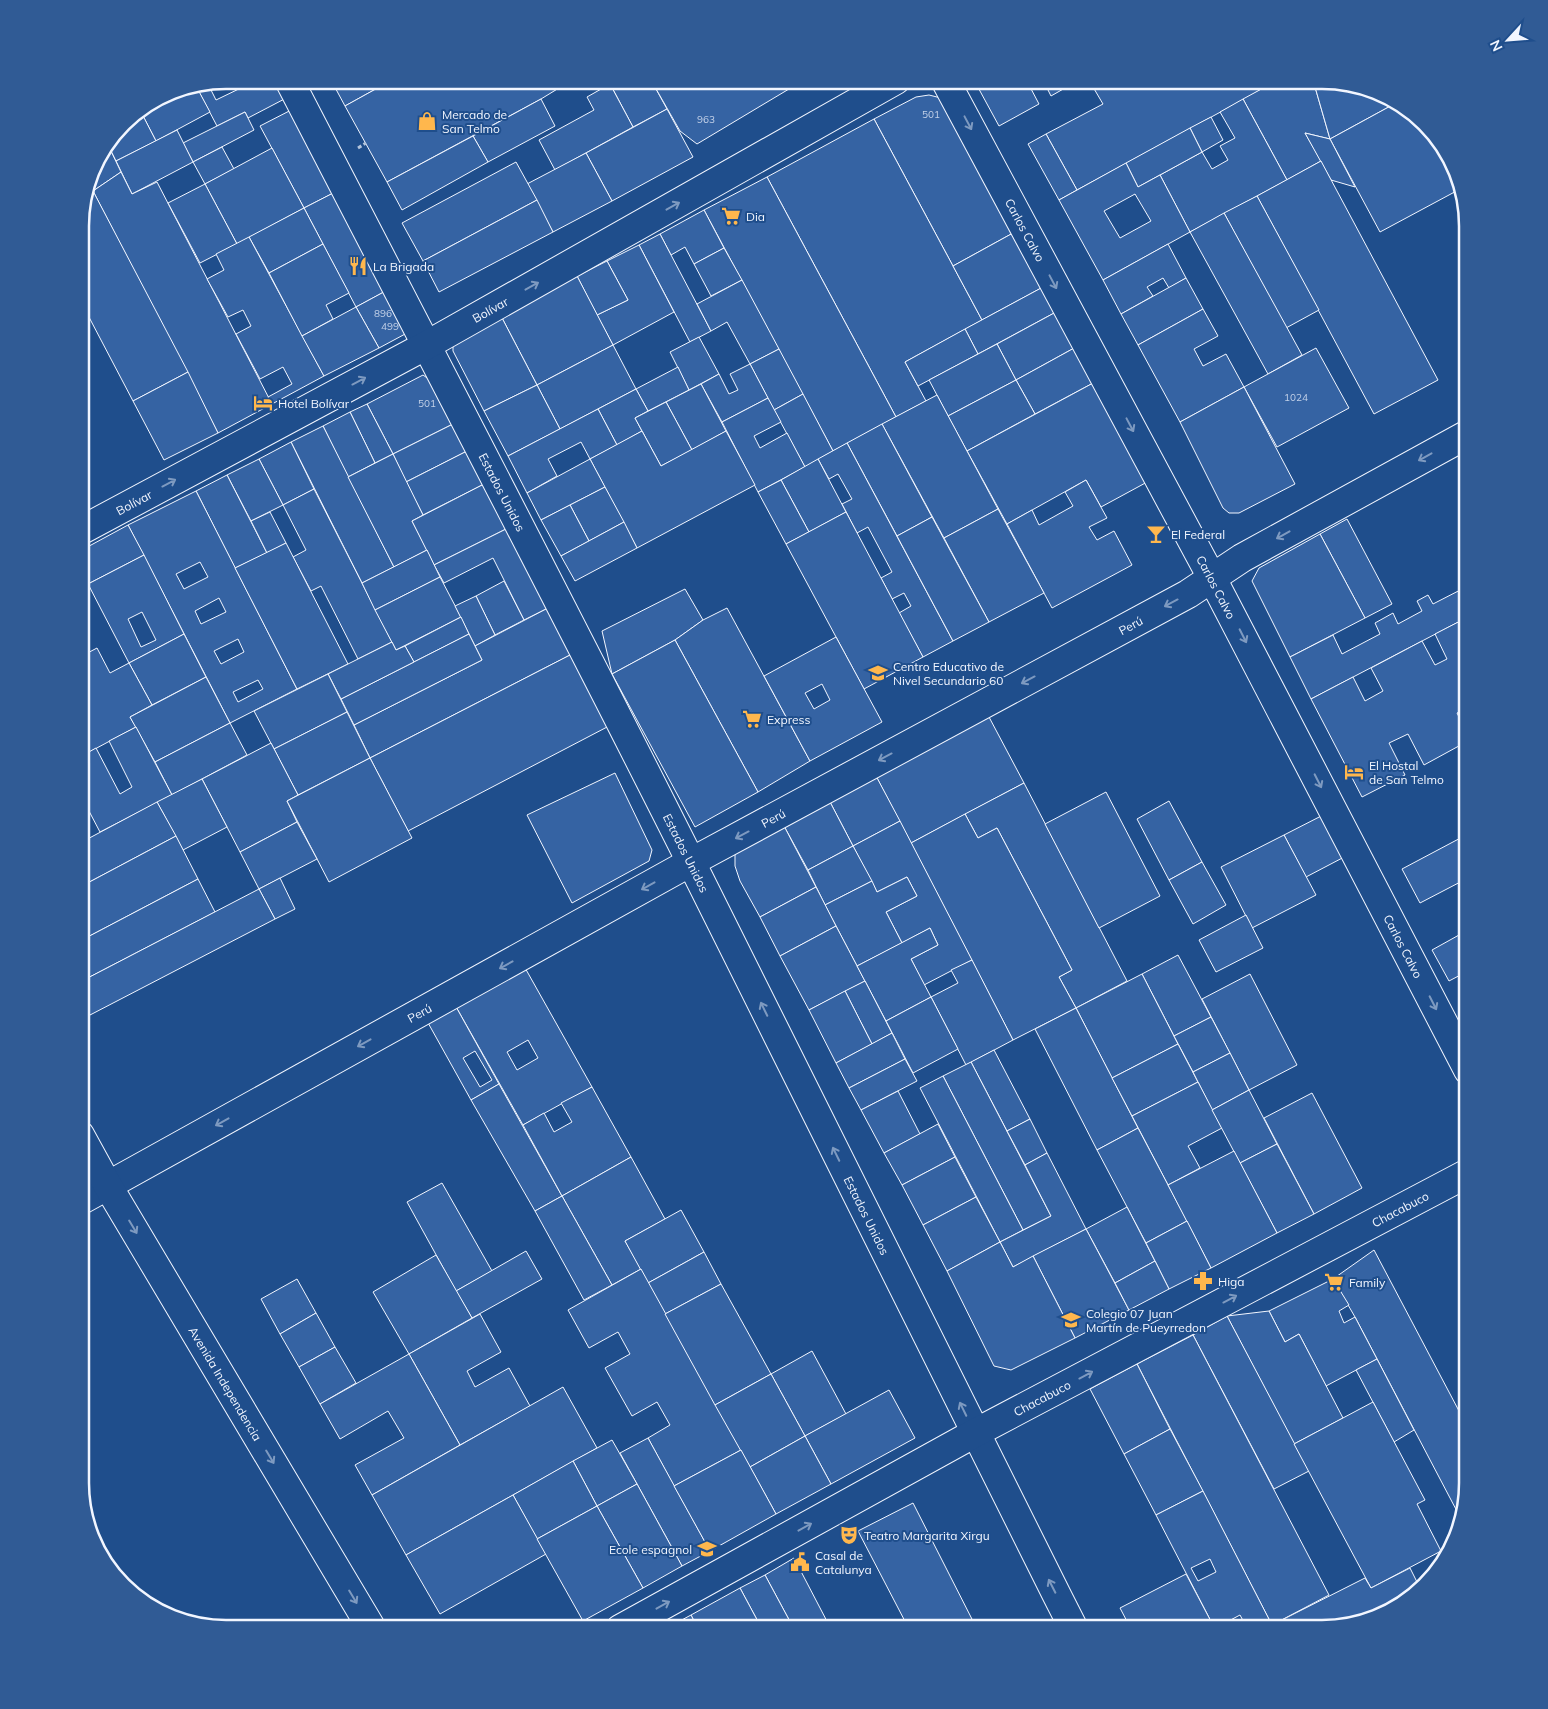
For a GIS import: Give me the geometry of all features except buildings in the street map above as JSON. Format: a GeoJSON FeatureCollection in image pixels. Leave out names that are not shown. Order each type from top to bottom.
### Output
{"type":"FeatureCollection","features":[{"type":"Feature","properties":{"kind":"street","name":"Estados Unidos"},"geometry":{"type":"LineString","coordinates":[[294,89],[427,345],[691,862],[1069,1620]]}},
{"type":"Feature","properties":{"kind":"street","name":"Bolívar"},"geometry":{"type":"LineString","coordinates":[[89,526],[427,345],[880,89]]}},
{"type":"Feature","properties":{"kind":"street","name":"Carlos Calvo"},"geometry":{"type":"LineString","coordinates":[[950,89],[1212,578],[1459,1053]]}},
{"type":"Feature","properties":{"kind":"street","name":"Perú"},"geometry":{"type":"LineString","coordinates":[[89,1196],[691,862],[1188,594],[1242,558],[1459,439]]}},
{"type":"Feature","properties":{"kind":"street","name":"Avenida Independencia"},"geometry":{"type":"LineString","coordinates":[[89,1151],[367,1620]]}},
{"type":"Feature","properties":{"kind":"street","name":"Chacabuco"},"geometry":{"type":"LineString","coordinates":[[636,1620],[975,1434],[1459,1178]]}},
{"type":"Feature","properties":{"kind":"place","name":"Mercado de San Telmo"},"geometry":{"type":"Point","coordinates":[427,121]}},
{"type":"Feature","properties":{"kind":"place","name":"Dia"},"geometry":{"type":"Point","coordinates":[731,216]}},
{"type":"Feature","properties":{"kind":"place","name":"La Brigada"},"geometry":{"type":"Point","coordinates":[358,266]}},
{"type":"Feature","properties":{"kind":"place","name":"Hotel Bolívar"},"geometry":{"type":"Point","coordinates":[263,403]}},
{"type":"Feature","properties":{"kind":"place","name":"El Federal"},"geometry":{"type":"Point","coordinates":[1156,534]}},
{"type":"Feature","properties":{"kind":"place","name":"Centro Educativo de Nivel Secundario 60"},"geometry":{"type":"Point","coordinates":[878,673]}},
{"type":"Feature","properties":{"kind":"place","name":"Express"},"geometry":{"type":"Point","coordinates":[752,719]}},
{"type":"Feature","properties":{"kind":"place","name":"El Hostal de San Telmo"},"geometry":{"type":"Point","coordinates":[1354,772]}},
{"type":"Feature","properties":{"kind":"place","name":"Higa"},"geometry":{"type":"Point","coordinates":[1203,1281]}},
{"type":"Feature","properties":{"kind":"place","name":"Family"},"geometry":{"type":"Point","coordinates":[1334,1282]}},
{"type":"Feature","properties":{"kind":"place","name":"Colegio 07 Juan Martín de Pueyrredon"},"geometry":{"type":"Point","coordinates":[1071,1320]}},
{"type":"Feature","properties":{"kind":"place","name":"Teatro Margarita Xirgu"},"geometry":{"type":"Point","coordinates":[849,1535]}},
{"type":"Feature","properties":{"kind":"place","name":"Ecole espagnol"},"geometry":{"type":"Point","coordinates":[707,1549]}},
{"type":"Feature","properties":{"kind":"place","name":"Casal de Catalunya"},"geometry":{"type":"Point","coordinates":[800,1562]}}]}
